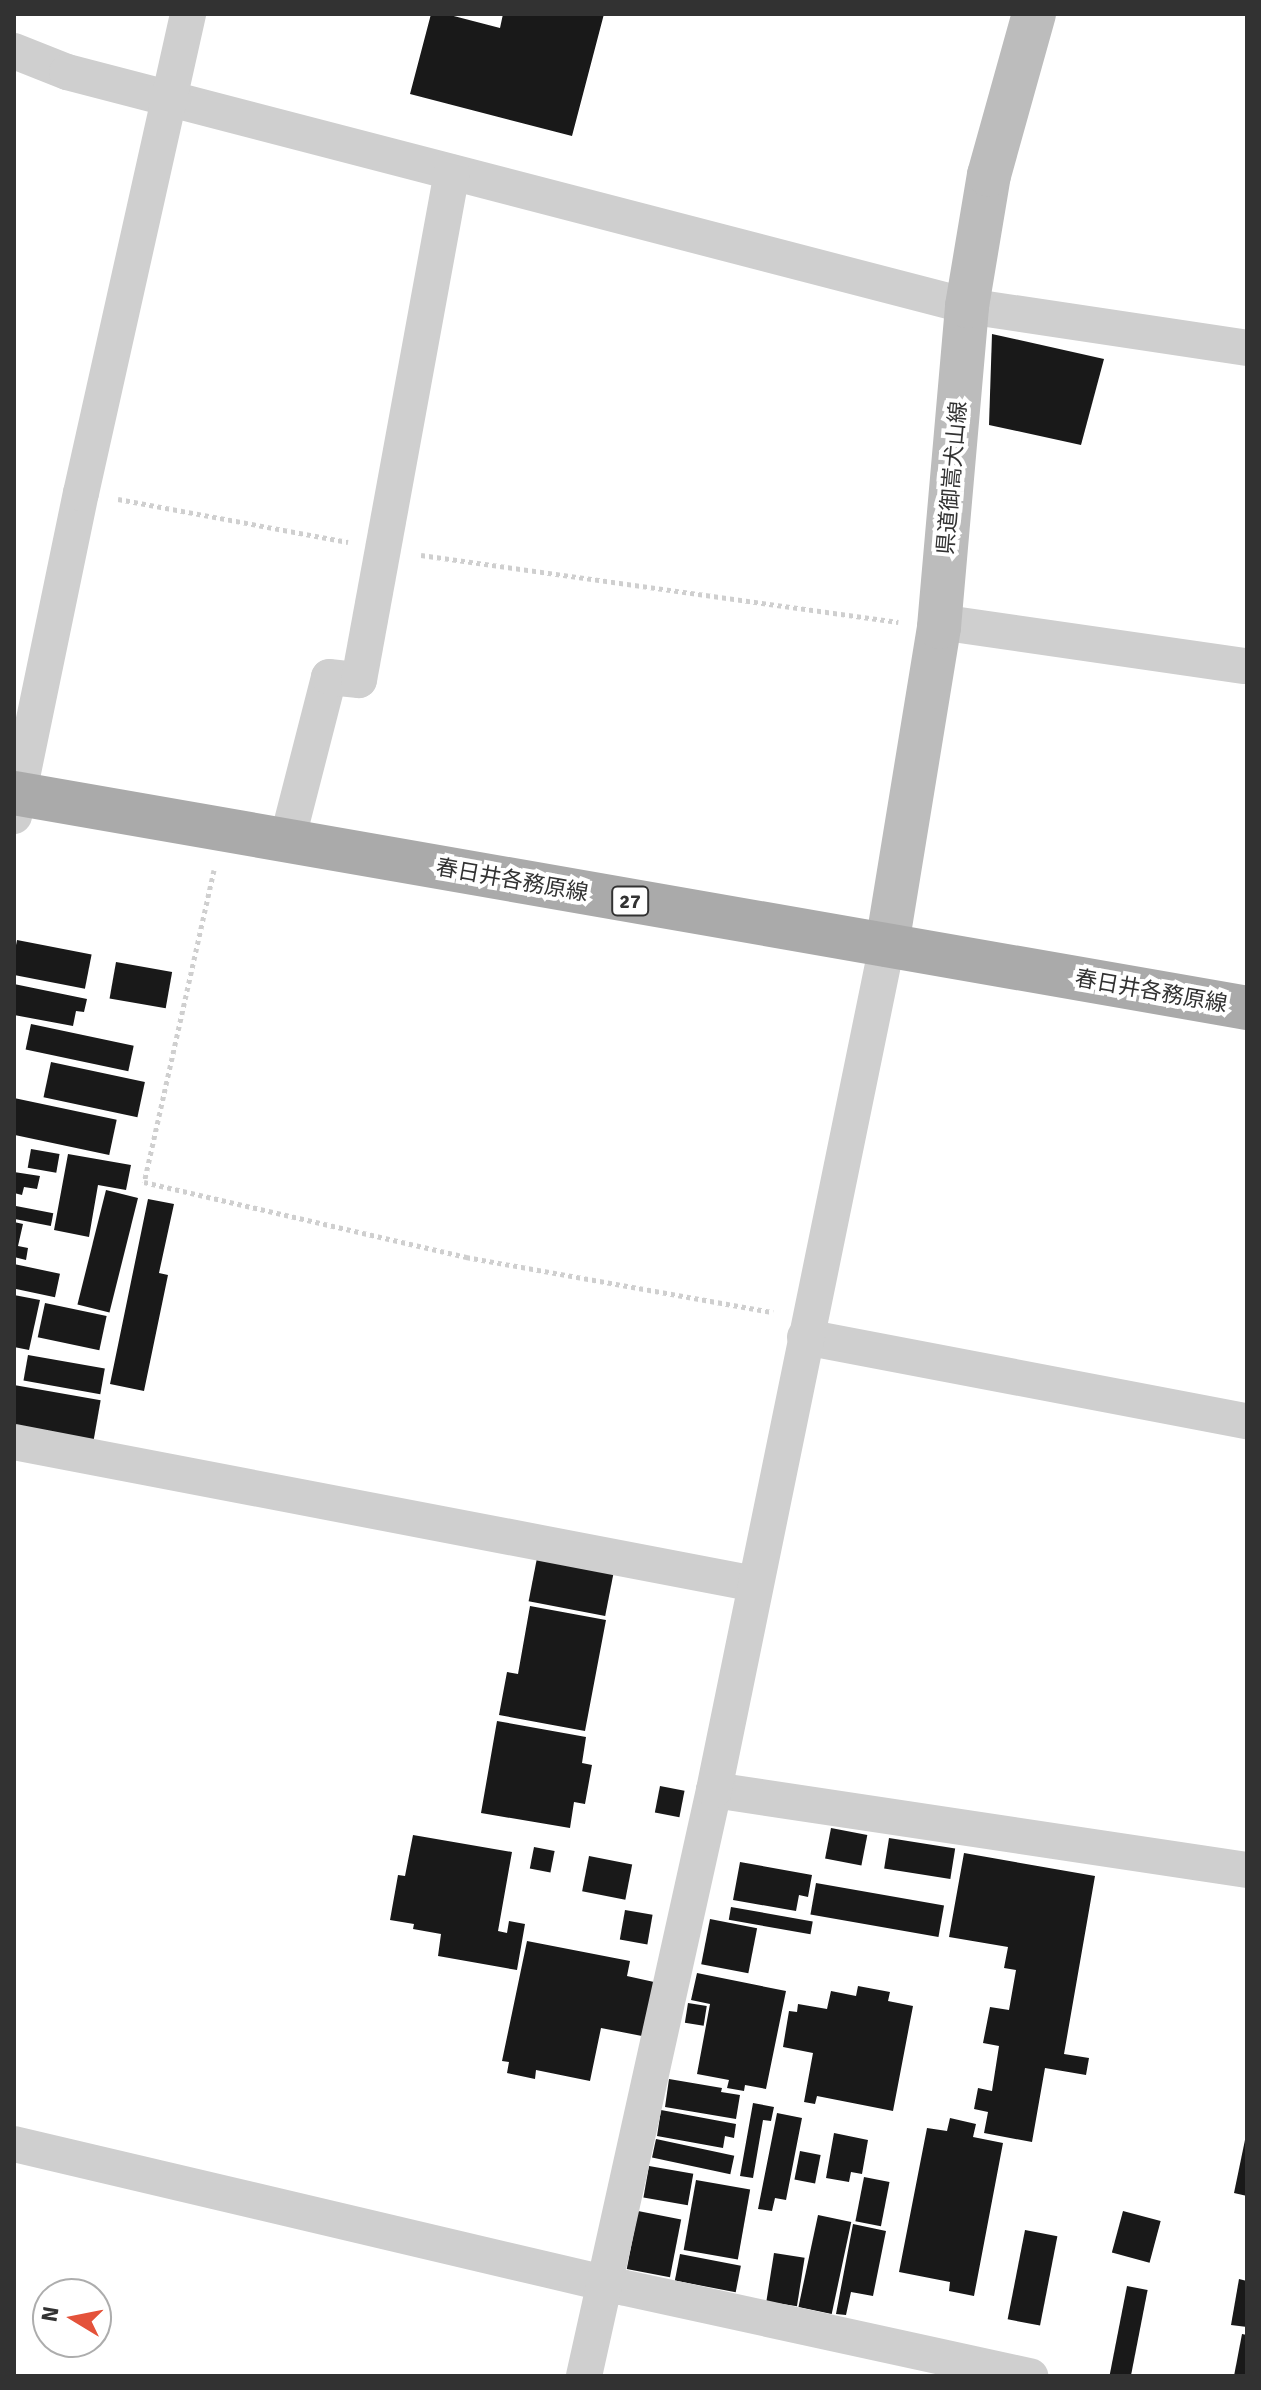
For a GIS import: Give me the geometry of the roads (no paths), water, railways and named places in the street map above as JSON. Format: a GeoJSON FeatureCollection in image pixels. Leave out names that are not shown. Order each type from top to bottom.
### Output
{"type":"FeatureCollection","features":[{"type":"Feature","properties":{"kind":"main road","name":"県道御嵩犬山線"},"geometry":{"type":"LineString","coordinates":[[887,945],[939,625],[967,306],[989,175],[1034,14]]}},
{"type":"Feature","properties":{"kind":"main road","name":"春日井各務原線"},"geometry":{"type":"LineString","coordinates":[[16,801],[223,830],[1247,1008]]}},
{"type":"Feature","properties":{"kind":"street"},"geometry":{"type":"LineString","coordinates":[[16,801],[167,97],[188,14]]}},
{"type":"Feature","properties":{"kind":"street"},"geometry":{"type":"LineString","coordinates":[[14,51],[67,72],[967,306],[1247,348]]}},
{"type":"Feature","properties":{"kind":"street"},"geometry":{"type":"LineString","coordinates":[[287,841],[329,677],[359,680],[452,172]]}},
{"type":"Feature","properties":{"kind":"street"},"geometry":{"type":"LineString","coordinates":[[939,625],[1245,666]]}},
{"type":"Feature","properties":{"kind":"street"},"geometry":{"type":"LineString","coordinates":[[584,2376],[714,1790],[887,945]]}},
{"type":"Feature","properties":{"kind":"street"},"geometry":{"type":"LineString","coordinates":[[807,1328],[1247,1421]]}},
{"type":"Feature","properties":{"kind":"street"},"geometry":{"type":"LineString","coordinates":[[14,1442],[755,1584]]}},
{"type":"Feature","properties":{"kind":"street"},"geometry":{"type":"LineString","coordinates":[[714,1790],[1247,1870]]}},
{"type":"Feature","properties":{"kind":"street"},"geometry":{"type":"LineString","coordinates":[[14,2144],[605,2283],[1030,2376]]}}]}
